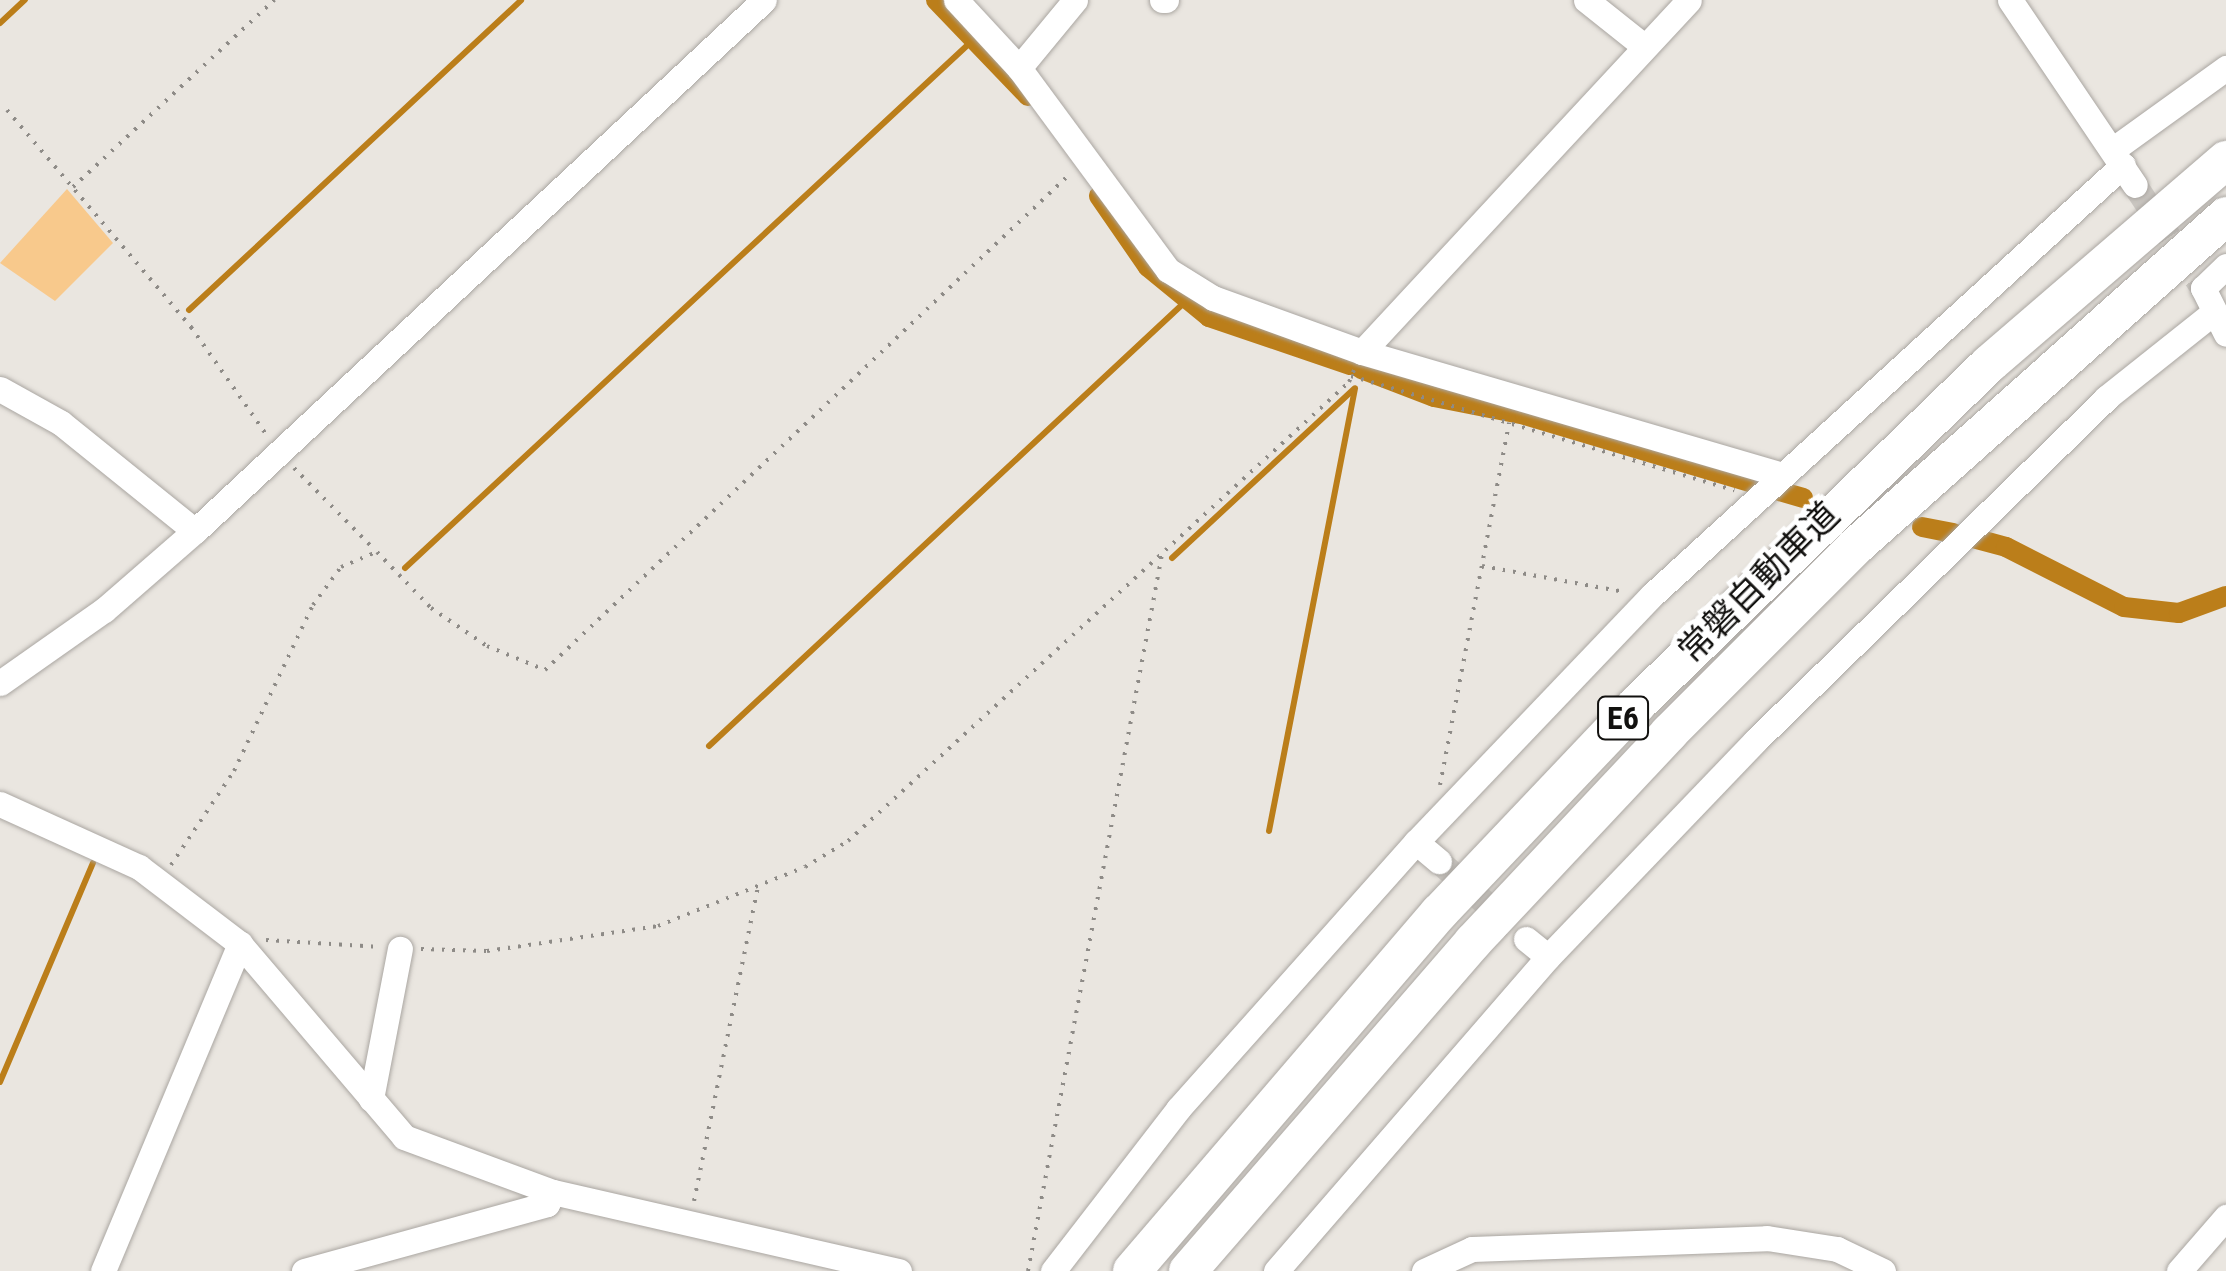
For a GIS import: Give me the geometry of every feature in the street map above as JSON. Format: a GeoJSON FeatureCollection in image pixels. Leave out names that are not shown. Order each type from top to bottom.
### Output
{"type":"FeatureCollection","features":[{"type":"Feature","properties":{"kind":"highway","name":"常磐自動車道"},"geometry":{"type":"LineString","coordinates":[[1132,1271],[1439,913],[1637,704],[1821,520],[2226,160]]}},
{"type":"Feature","properties":{"kind":"highway","name":"常磐自動車道"},"geometry":{"type":"LineString","coordinates":[[1188,1271],[1473,942],[1669,733],[1856,546],[2226,216]]}},
{"type":"Feature","properties":{"kind":"street"},"geometry":{"type":"LineString","coordinates":[[0,683],[104,610],[195,532],[764,0]]}},
{"type":"Feature","properties":{"kind":"street"},"geometry":{"type":"LineString","coordinates":[[956,0],[1019,68],[1168,270],[1213,298],[1362,352],[1782,475]]}},
{"type":"Feature","properties":{"kind":"street"},"geometry":{"type":"LineString","coordinates":[[1019,68],[1075,0]]}},
{"type":"Feature","properties":{"kind":"street"},"geometry":{"type":"LineString","coordinates":[[1586,0],[1646,47]]}},
{"type":"Feature","properties":{"kind":"street"},"geometry":{"type":"LineString","coordinates":[[1362,352],[1689,0]]}},
{"type":"Feature","properties":{"kind":"street"},"geometry":{"type":"LineString","coordinates":[[2010,0],[2124,166]]}},
{"type":"Feature","properties":{"kind":"street"},"geometry":{"type":"LineString","coordinates":[[1053,1271],[1178,1109],[1424,834],[1652,596],[2124,166],[2226,68]]}},
{"type":"Feature","properties":{"kind":"street"},"geometry":{"type":"LineString","coordinates":[[1276,1271],[1548,956],[1950,545],[2106,398],[2220,323],[2202,288],[2226,266]]}},
{"type":"Feature","properties":{"kind":"street"},"geometry":{"type":"LineString","coordinates":[[0,389],[61,423],[195,532]]}},
{"type":"Feature","properties":{"kind":"street"},"geometry":{"type":"LineString","coordinates":[[0,804],[159,880],[240,944],[404,1136],[553,1192],[899,1271]]}},
{"type":"Feature","properties":{"kind":"street"},"geometry":{"type":"LineString","coordinates":[[1424,834],[1439,862]]}},
{"type":"Feature","properties":{"kind":"street"},"geometry":{"type":"LineString","coordinates":[[1526,939],[1548,956]]}},
{"type":"Feature","properties":{"kind":"street"},"geometry":{"type":"LineString","coordinates":[[102,1271],[240,944]]}},
{"type":"Feature","properties":{"kind":"street"},"geometry":{"type":"LineString","coordinates":[[371,1099],[400,948]]}},
{"type":"Feature","properties":{"kind":"street"},"geometry":{"type":"LineString","coordinates":[[304,1271],[547,1204],[553,1192]]}},
{"type":"Feature","properties":{"kind":"street"},"geometry":{"type":"LineString","coordinates":[[2179,1271],[2226,1217]]}},
{"type":"Feature","properties":{"kind":"street"},"geometry":{"type":"LineString","coordinates":[[1424,1271],[1472,1248],[1748,1238],[1838,1249],[1883,1271]]}},
{"type":"Feature","properties":{"kind":"path"},"geometry":{"type":"LineString","coordinates":[[74,187],[274,0]]}},
{"type":"Feature","properties":{"kind":"path"},"geometry":{"type":"LineString","coordinates":[[7,110],[191,327],[280,455],[430,608],[486,646],[545,670],[1086,159]]}},
{"type":"Feature","properties":{"kind":"path"},"geometry":{"type":"LineString","coordinates":[[240,944],[259,939],[487,951],[658,926],[758,888],[848,841],[1352,376],[1362,352]]}},
{"type":"Feature","properties":{"kind":"path"},"geometry":{"type":"LineString","coordinates":[[1352,376],[1462,414],[1510,422],[1760,498]]}},
{"type":"Feature","properties":{"kind":"path"},"geometry":{"type":"LineString","coordinates":[[1424,834],[1510,422]]}},
{"type":"Feature","properties":{"kind":"path"},"geometry":{"type":"LineString","coordinates":[[159,880],[234,771],[313,606],[341,567],[376,552]]}},
{"type":"Feature","properties":{"kind":"path"},"geometry":{"type":"LineString","coordinates":[[1028,1271],[1162,554]]}},
{"type":"Feature","properties":{"kind":"path"},"geometry":{"type":"LineString","coordinates":[[1482,566],[1652,596]]}},
{"type":"Feature","properties":{"kind":"path"},"geometry":{"type":"LineString","coordinates":[[689,1225],[758,888]]}},
{"type":"Feature","properties":{"kind":"shaded area"},"geometry":{"type":"Polygon","coordinates":[[[67,189],[113,243],[55,301],[0,263],[67,189]]]}},
{"type":"Feature","properties":{"kind":"waterway"},"geometry":{"type":"LineString","coordinates":[[0,23],[25,0]]}},
{"type":"Feature","properties":{"kind":"waterway"},"geometry":{"type":"LineString","coordinates":[[189,310],[521,0]]}},
{"type":"Feature","properties":{"kind":"waterway"},"geometry":{"type":"LineString","coordinates":[[936,0],[1028,96]]}},
{"type":"Feature","properties":{"kind":"waterway"},"geometry":{"type":"LineString","coordinates":[[405,568],[974,39]]}},
{"type":"Feature","properties":{"kind":"waterway"},"geometry":{"type":"LineString","coordinates":[[1099,196],[1148,267],[1209,317],[1350,365]]}},
{"type":"Feature","properties":{"kind":"waterway"},"geometry":{"type":"LineString","coordinates":[[709,746],[1186,301]]}},
{"type":"Feature","properties":{"kind":"waterway"},"geometry":{"type":"LineString","coordinates":[[1361,369],[1434,397],[1525,415],[1756,484]]}},
{"type":"Feature","properties":{"kind":"waterway"},"geometry":{"type":"LineString","coordinates":[[1269,831],[1355,388]]}},
{"type":"Feature","properties":{"kind":"waterway"},"geometry":{"type":"LineString","coordinates":[[1172,558],[1354,389]]}},
{"type":"Feature","properties":{"kind":"waterway"},"geometry":{"type":"LineString","coordinates":[[1779,491],[1803,498]]}},
{"type":"Feature","properties":{"kind":"waterway"},"geometry":{"type":"LineString","coordinates":[[1922,527],[1953,533]]}},
{"type":"Feature","properties":{"kind":"waterway"},"geometry":{"type":"LineString","coordinates":[[1973,538],[2006,547],[2124,607],[2179,613],[2226,596]]}},
{"type":"Feature","properties":{"kind":"waterway"},"geometry":{"type":"LineString","coordinates":[[0,1082],[93,863]]}},
{"type":"Feature","properties":{"kind":"tunnel"},"geometry":{"type":"LineString","coordinates":[[2135,185],[2203,288]]}},
{"type":"Feature","properties":{"kind":"tunnel"},"geometry":{"type":"LineString","coordinates":[[1439,861],[1526,939]]}}]}
